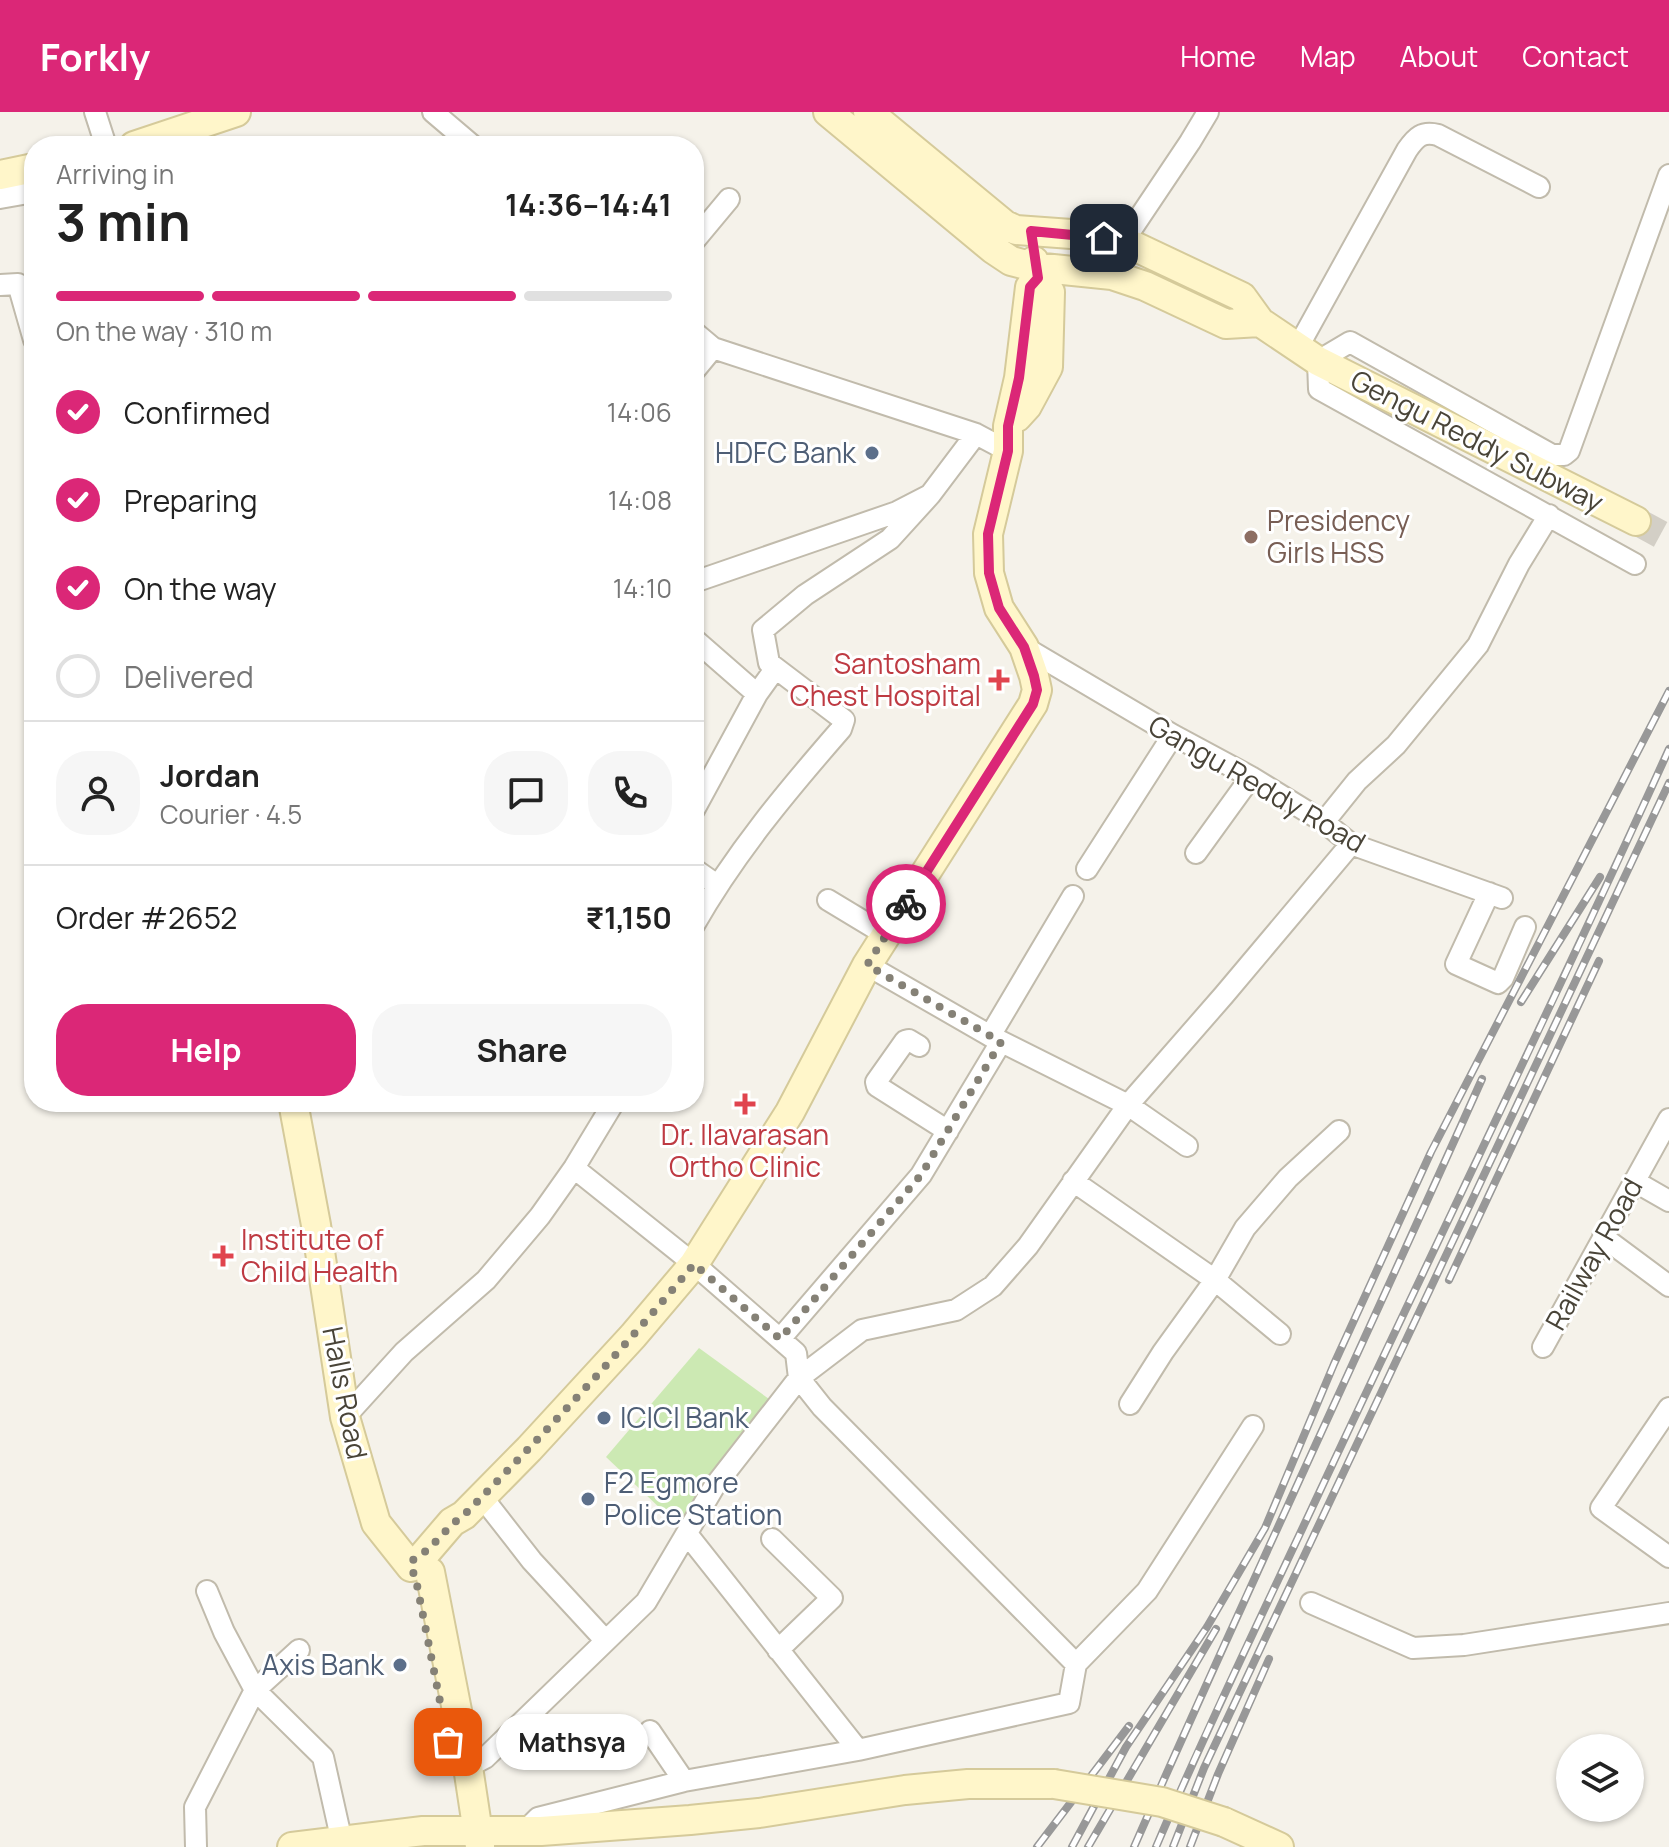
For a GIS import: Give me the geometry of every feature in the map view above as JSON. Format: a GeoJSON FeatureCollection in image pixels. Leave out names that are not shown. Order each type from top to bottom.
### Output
{"type":"FeatureCollection","features":[{"type":"Feature","properties":{"kind":"main road"},"geometry":{"type":"LineString","coordinates":[[164,136],[236,112]]}},
{"type":"Feature","properties":{"kind":"main road"},"geometry":{"type":"LineString","coordinates":[[828,112],[1011,261],[1036,272],[1112,275],[1145,286],[1226,324],[1260,322]]}},
{"type":"Feature","properties":{"kind":"main road","name":"Gengu Reddy Subway"},"geometry":{"type":"LineString","coordinates":[[868,112],[1005,225],[1016,230],[1085,235],[1123,242],[1242,297],[1260,322],[1308,354],[1636,521]]}},
{"type":"Feature","properties":{"kind":"main road"},"geometry":{"type":"LineString","coordinates":[[0,175],[24,170]]}},
{"type":"Feature","properties":{"kind":"main road"},"geometry":{"type":"LineString","coordinates":[[421,1566],[460,1531],[473,1506],[540,1438],[694,1264],[790,1112],[867,965],[1033,704],[1037,690],[1024,647],[999,608],[989,573],[988,534],[1008,438],[1048,367],[1050,292],[1036,272],[1031,231]]}},
{"type":"Feature","properties":{"kind":"main road","name":"Halls Road"},"geometry":{"type":"LineString","coordinates":[[295,1112],[316,1225],[345,1417],[376,1523],[386,1538],[421,1566]]}},
{"type":"Feature","properties":{"kind":"main road"},"geometry":{"type":"LineString","coordinates":[[421,1566],[484,1833]]}},
{"type":"Feature","properties":{"kind":"main road"},"geometry":{"type":"LineString","coordinates":[[421,1566],[453,1770],[484,1833]]}},
{"type":"Feature","properties":{"kind":"main road"},"geometry":{"type":"LineString","coordinates":[[292,1847],[423,1831],[484,1833],[704,1819],[968,1784],[1147,1799],[1279,1847]]}},
{"type":"Feature","properties":{"kind":"main road"},"geometry":{"type":"LineString","coordinates":[[577,1847],[728,1832],[916,1801],[1053,1792]]}},
{"type":"Feature","properties":{"kind":"main road"},"geometry":{"type":"LineString","coordinates":[[1221,1828],[1247,1847]]}},
{"type":"Feature","properties":{"kind":"street"},"geometry":{"type":"LineString","coordinates":[[95,112],[103,136]]}},
{"type":"Feature","properties":{"kind":"street"},"geometry":{"type":"LineString","coordinates":[[433,112],[461,136]]}},
{"type":"Feature","properties":{"kind":"street"},"geometry":{"type":"LineString","coordinates":[[1112,275],[1123,242],[1208,112]]}},
{"type":"Feature","properties":{"kind":"street"},"geometry":{"type":"LineString","coordinates":[[1539,187],[1438,135],[1428,132],[1421,134],[1407,150],[1308,354],[1319,389],[1635,564]]}},
{"type":"Feature","properties":{"kind":"street"},"geometry":{"type":"LineString","coordinates":[[1308,354],[1350,342],[1552,455],[1564,455],[1569,451],[1669,175]]}},
{"type":"Feature","properties":{"kind":"street"},"geometry":{"type":"LineString","coordinates":[[0,198],[24,194]]}},
{"type":"Feature","properties":{"kind":"street"},"geometry":{"type":"LineString","coordinates":[[704,229],[729,199]]}},
{"type":"Feature","properties":{"kind":"street"},"geometry":{"type":"LineString","coordinates":[[0,285],[18,284],[24,305]]}},
{"type":"Feature","properties":{"kind":"street"},"geometry":{"type":"LineString","coordinates":[[704,340],[713,348],[976,434],[1008,438]]}},
{"type":"Feature","properties":{"kind":"street"},"geometry":{"type":"LineString","coordinates":[[704,359],[713,348]]}},
{"type":"Feature","properties":{"kind":"street"},"geometry":{"type":"LineString","coordinates":[[704,908],[717,885],[790,788],[841,729],[844,720],[769,663],[763,630],[805,595],[890,539],[930,495],[976,434]]}},
{"type":"Feature","properties":{"kind":"street"},"geometry":{"type":"LineString","coordinates":[[704,579],[897,512],[930,495]]}},
{"type":"Feature","properties":{"kind":"street"},"geometry":{"type":"LineString","coordinates":[[1324,822],[1357,781],[1396,745],[1478,645],[1519,564],[1549,515]]}},
{"type":"Feature","properties":{"kind":"street","name":"Gangu Reddy Road"},"geometry":{"type":"LineString","coordinates":[[1024,647],[1251,777],[1324,822],[1351,844],[1495,896],[1456,964],[1498,983],[1525,927]]}},
{"type":"Feature","properties":{"kind":"street"},"geometry":{"type":"LineString","coordinates":[[704,648],[757,694]]}},
{"type":"Feature","properties":{"kind":"street"},"geometry":{"type":"LineString","coordinates":[[704,792],[757,694],[775,669]]}},
{"type":"Feature","properties":{"kind":"street"},"geometry":{"type":"LineString","coordinates":[[1087,869],[1173,735]]}},
{"type":"Feature","properties":{"kind":"street"},"geometry":{"type":"LineString","coordinates":[[1196,853],[1251,777]]}},
{"type":"Feature","properties":{"kind":"street"},"geometry":{"type":"LineString","coordinates":[[468,1767],[485,1758],[646,1602],[714,1487],[799,1378],[862,1330],[956,1310],[993,1286],[1028,1246],[1128,1105],[1351,844]]}},
{"type":"Feature","properties":{"kind":"street"},"geometry":{"type":"LineString","coordinates":[[704,876],[717,885]]}},
{"type":"Feature","properties":{"kind":"street"},"geometry":{"type":"LineString","coordinates":[[780,1339],[921,1175],[948,1131],[1073,896]]}},
{"type":"Feature","properties":{"kind":"street"},"geometry":{"type":"LineString","coordinates":[[828,900],[886,935]]}},
{"type":"Feature","properties":{"kind":"street"},"geometry":{"type":"LineString","coordinates":[[867,965],[996,1039],[1128,1105],[1187,1146]]}},
{"type":"Feature","properties":{"kind":"street"},"geometry":{"type":"LineString","coordinates":[[919,1046],[905,1041],[876,1082],[877,1086],[948,1131]]}},
{"type":"Feature","properties":{"kind":"street"},"geometry":{"type":"LineString","coordinates":[[345,1417],[404,1352],[486,1280],[540,1216],[608,1112]]}},
{"type":"Feature","properties":{"kind":"street","name":"Railway Road"},"geometry":{"type":"LineString","coordinates":[[1543,1347],[1669,1119]]}},
{"type":"Feature","properties":{"kind":"street"},"geometry":{"type":"LineString","coordinates":[[1130,1404],[1215,1280],[1245,1228],[1288,1178],[1339,1131]]}},
{"type":"Feature","properties":{"kind":"street"},"geometry":{"type":"LineString","coordinates":[[574,1168],[694,1264],[796,1353],[799,1378],[822,1407],[1076,1664]]}},
{"type":"Feature","properties":{"kind":"street"},"geometry":{"type":"LineString","coordinates":[[1073,1181],[1215,1280],[1280,1334]]}},
{"type":"Feature","properties":{"kind":"street"},"geometry":{"type":"LineString","coordinates":[[1634,1181],[1669,1201]]}},
{"type":"Feature","properties":{"kind":"street"},"geometry":{"type":"LineString","coordinates":[[1603,1237],[1669,1286]]}},
{"type":"Feature","properties":{"kind":"street"},"geometry":{"type":"LineString","coordinates":[[1669,1408],[1601,1508],[1669,1557]]}},
{"type":"Feature","properties":{"kind":"street"},"geometry":{"type":"LineString","coordinates":[[484,1833],[684,1781],[858,1750],[1069,1703],[1076,1664],[1147,1591],[1253,1426]]}},
{"type":"Feature","properties":{"kind":"street"},"geometry":{"type":"LineString","coordinates":[[473,1506],[532,1561],[605,1640]]}},
{"type":"Feature","properties":{"kind":"street"},"geometry":{"type":"LineString","coordinates":[[687,1534],[858,1750]]}},
{"type":"Feature","properties":{"kind":"street"},"geometry":{"type":"LineString","coordinates":[[772,1539],[832,1598],[778,1650]]}},
{"type":"Feature","properties":{"kind":"street"},"geometry":{"type":"LineString","coordinates":[[207,1591],[224,1632],[255,1690],[323,1757],[342,1842]]}},
{"type":"Feature","properties":{"kind":"street"},"geometry":{"type":"LineString","coordinates":[[1311,1603],[1413,1648],[1464,1645],[1669,1613]]}},
{"type":"Feature","properties":{"kind":"street"},"geometry":{"type":"LineString","coordinates":[[196,1847],[195,1807],[255,1690],[299,1650]]}},
{"type":"Feature","properties":{"kind":"street"},"geometry":{"type":"LineString","coordinates":[[650,1731],[684,1781]]}},
{"type":"Feature","properties":{"kind":"green space"},"geometry":{"type":"Polygon","coordinates":[[[699,1348],[769,1399],[681,1528],[606,1457],[699,1348]]]}},
{"type":"Feature","properties":{"kind":"tunnel"},"geometry":{"type":"LineString","coordinates":[[1636,521],[1669,539]]}},
{"type":"Feature","properties":{"kind":"railway"},"geometry":{"type":"LineString","coordinates":[[1072,1847],[1126,1747],[1207,1627],[1265,1528],[1334,1364],[1431,1152],[1669,691]]}},
{"type":"Feature","properties":{"kind":"railway"},"geometry":{"type":"LineString","coordinates":[[1156,1847],[1236,1669],[1669,749]]}},
{"type":"Feature","properties":{"kind":"railway"},"geometry":{"type":"LineString","coordinates":[[1173,1847],[1204,1768],[1669,783]]}},
{"type":"Feature","properties":{"kind":"railway"},"geometry":{"type":"LineString","coordinates":[[1521,1002],[1600,877]]}},
{"type":"Feature","properties":{"kind":"railway"},"geometry":{"type":"LineString","coordinates":[[1449,1280],[1599,961]]}},
{"type":"Feature","properties":{"kind":"railway"},"geometry":{"type":"LineString","coordinates":[[1134,1847],[1482,1079]]}},
{"type":"Feature","properties":{"kind":"railway"},"geometry":{"type":"LineString","coordinates":[[1088,1847],[1216,1629]]}},
{"type":"Feature","properties":{"kind":"railway"},"geometry":{"type":"LineString","coordinates":[[1190,1847],[1218,1774],[1269,1659]]}},
{"type":"Feature","properties":{"kind":"railway"},"geometry":{"type":"LineString","coordinates":[[1037,1847],[1129,1726]]}},
{"type":"Feature","properties":{"kind":"way so far"},"geometry":{"type":"LineString","coordinates":[[448,1742],[415,1575],[411,1570],[413,1560],[422,1557],[452,1522],[464,1515],[529,1449],[633,1336],[694,1264],[780,1339],[921,1175],[1001,1042],[867,965],[906,904]]}},
{"type":"Feature","properties":{"kind":"place","name":"HDFC Bank"},"geometry":{"type":"Point","coordinates":[872,453]}},
{"type":"Feature","properties":{"kind":"place","name":"Presidency Girls HSS"},"geometry":{"type":"Point","coordinates":[1251,537]}},
{"type":"Feature","properties":{"kind":"place","name":"Santosham Chest Hospital"},"geometry":{"type":"Point","coordinates":[999,680]}},
{"type":"Feature","properties":{"kind":"place","name":"Dr. Ilavarasan Ortho Clinic"},"geometry":{"type":"Point","coordinates":[745,1104]}},
{"type":"Feature","properties":{"kind":"place","name":"Institute of Child Health"},"geometry":{"type":"Point","coordinates":[223,1256]}},
{"type":"Feature","properties":{"kind":"place","name":"ICICI Bank"},"geometry":{"type":"Point","coordinates":[604,1418]}},
{"type":"Feature","properties":{"kind":"place","name":"F2 Egmore Police Station"},"geometry":{"type":"Point","coordinates":[588,1499]}},
{"type":"Feature","properties":{"kind":"place","name":"Axis Bank"},"geometry":{"type":"Point","coordinates":[400,1665]}},
{"type":"Feature","properties":{"kind":"place","name":"Mathsya"},"geometry":{"type":"Point","coordinates":[448,1742]}},
{"type":"Feature","properties":{"kind":"route"},"geometry":{"type":"LineString","coordinates":[[906,904],[1033,704],[1037,690],[1024,647],[999,608],[989,573],[988,534],[1008,451],[1008,426],[1019,378],[1030,287],[1038,278],[1031,231],[1104,238]]}}]}
